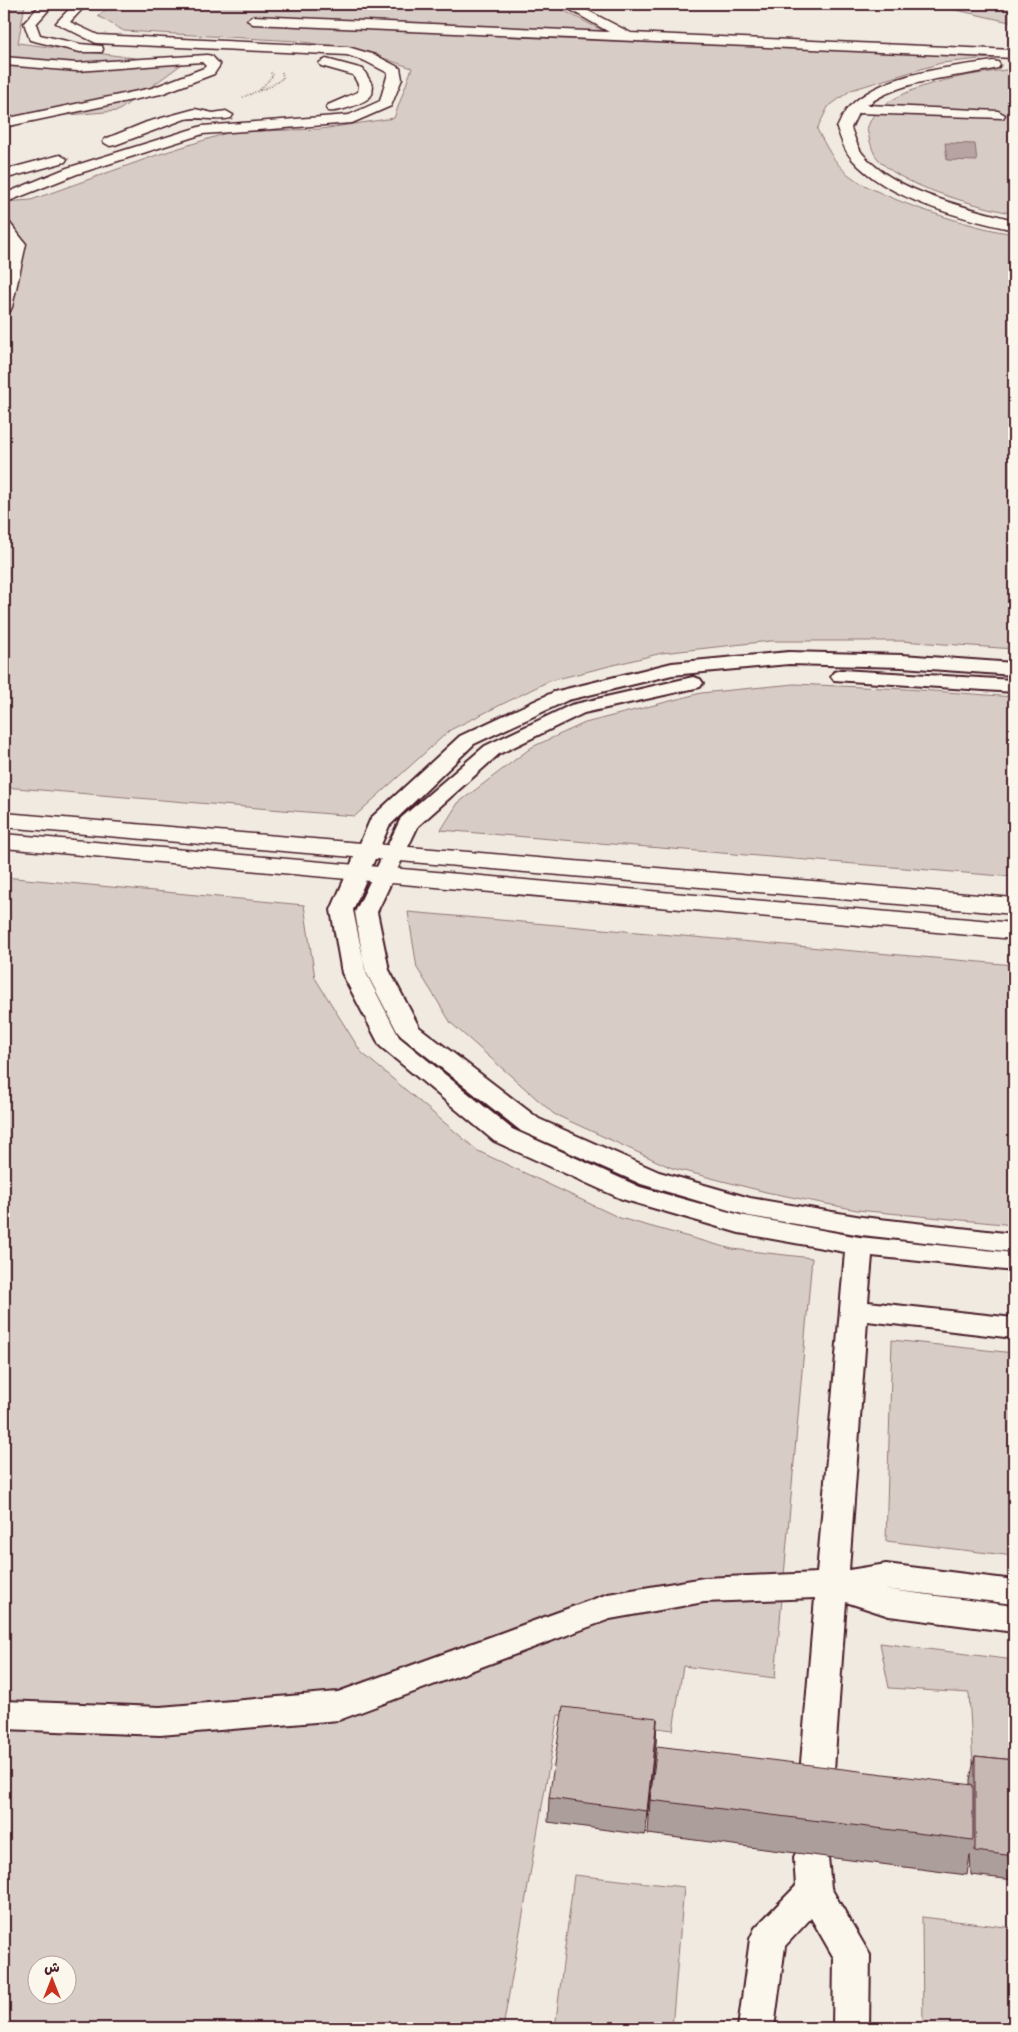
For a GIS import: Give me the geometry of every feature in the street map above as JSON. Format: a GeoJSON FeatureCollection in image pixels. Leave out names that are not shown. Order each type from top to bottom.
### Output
{"type":"FeatureCollection","features":[{"type":"Feature","properties":{"kind":"street"},"geometry":{"type":"LineString","coordinates":[[48,4],[30,23],[34,37],[80,48],[208,57],[307,59],[333,64],[358,72],[366,86],[365,94],[358,99],[312,112],[213,117],[195,114],[172,118],[98,146]]}},
{"type":"Feature","properties":{"kind":"street"},"geometry":{"type":"LineString","coordinates":[[4,199],[72,171],[202,130],[352,119],[386,103],[395,79],[395,72],[370,58],[348,51],[96,39],[62,23],[82,4]]}},
{"type":"Feature","properties":{"kind":"street"},"geometry":{"type":"LineString","coordinates":[[566,4],[628,37]]}},
{"type":"Feature","properties":{"kind":"street"},"geometry":{"type":"LineString","coordinates":[[254,20],[1014,54]]}},
{"type":"Feature","properties":{"kind":"street"},"geometry":{"type":"LineString","coordinates":[[635,24],[642,28],[684,34],[1014,46]]}},
{"type":"Feature","properties":{"kind":"street"},"geometry":{"type":"LineString","coordinates":[[4,61],[77,67],[208,57]]}},
{"type":"Feature","properties":{"kind":"street"},"geometry":{"type":"LineString","coordinates":[[4,124],[156,91],[209,71],[213,65],[208,57]]}},
{"type":"Feature","properties":{"kind":"street"},"geometry":{"type":"LineString","coordinates":[[1014,62],[962,70],[912,81],[880,92],[854,109],[844,128],[856,156],[877,174],[907,190],[954,209],[1014,225]]}},
{"type":"Feature","properties":{"kind":"street"},"geometry":{"type":"LineString","coordinates":[[854,109],[998,115]]}},
{"type":"Feature","properties":{"kind":"street"},"geometry":{"type":"LineString","coordinates":[[4,175],[75,154]]}},
{"type":"Feature","properties":{"kind":"street"},"geometry":{"type":"LineString","coordinates":[[4,224],[18,244],[4,307]]}},
{"type":"Feature","properties":{"kind":"street"},"geometry":{"type":"LineString","coordinates":[[4,820],[363,861]]}},
{"type":"Feature","properties":{"kind":"street"},"geometry":{"type":"LineString","coordinates":[[4,841],[363,861],[1014,906]]}},
{"type":"Feature","properties":{"kind":"street"},"geometry":{"type":"LineString","coordinates":[[390,863],[1014,931]]}},
{"type":"Feature","properties":{"kind":"lane"},"geometry":{"type":"LineString","coordinates":[[1014,669],[902,661],[788,658],[672,669],[561,696],[467,740],[378,823],[342,910],[354,974],[389,1041],[504,1135],[631,1193],[739,1224],[859,1246],[1014,1262]]}},
{"type":"Feature","properties":{"kind":"lane"},"geometry":{"type":"LineString","coordinates":[[1014,686],[903,678],[790,674],[681,684],[578,709],[492,750],[410,823],[366,912],[377,970],[409,1031],[530,1125],[650,1178],[749,1207],[862,1226],[1014,1243]]}},
{"type":"Feature","properties":{"kind":"lane"},"geometry":{"type":"LineString","coordinates":[[815,1798],[859,1246]]}},
{"type":"Feature","properties":{"kind":"lane"},"geometry":{"type":"LineString","coordinates":[[854,1310],[1014,1328]]}},
{"type":"Feature","properties":{"kind":"lane"},"geometry":{"type":"LineString","coordinates":[[4,1715],[160,1721],[339,1706],[608,1607],[704,1590],[832,1585],[886,1576],[1014,1592]]}},
{"type":"Feature","properties":{"kind":"lane"},"geometry":{"type":"LineString","coordinates":[[832,1585],[889,1603],[1014,1619]]}},
{"type":"Feature","properties":{"kind":"lane"},"geometry":{"type":"LineString","coordinates":[[756,2028],[768,1939],[812,1874],[852,1955],[851,2028]]}},
{"type":"Feature","properties":{"kind":"path"},"geometry":{"type":"LineString","coordinates":[[213,117],[213,109],[219,105],[259,92],[278,82],[283,78],[281,70]]}},
{"type":"Feature","properties":{"kind":"shaded area"},"geometry":{"type":"Polygon","coordinates":[[[4,4],[25,4],[18,43],[182,64],[118,111],[4,120],[4,4]]]}},
{"type":"Feature","properties":{"kind":"shaded area"},"geometry":{"type":"Polygon","coordinates":[[[113,4],[551,4],[619,39],[1010,56],[941,63],[851,90],[828,107],[817,129],[839,165],[849,175],[863,184],[882,194],[928,212],[976,226],[1014,234],[1014,649],[902,641],[770,641],[662,653],[549,681],[450,730],[355,816],[4,787],[4,202],[31,200],[157,155],[230,132],[321,129],[394,118],[412,68],[359,50],[296,41],[124,31],[98,16],[113,4]]]}},
{"type":"Feature","properties":{"kind":"shaded area"},"geometry":{"type":"Polygon","coordinates":[[[930,4],[1014,4],[1014,23],[930,4]]]}},
{"type":"Feature","properties":{"kind":"shaded area"},"geometry":{"type":"Polygon","coordinates":[[[1014,69],[1014,214],[960,200],[919,185],[885,166],[875,155],[867,129],[876,112],[889,102],[905,93],[941,81],[1014,69]]]}},
{"type":"Feature","properties":{"kind":"shaded area"},"geometry":{"type":"Polygon","coordinates":[[[945,143],[975,144],[977,161],[947,160],[945,143]]]}},
{"type":"Feature","properties":{"kind":"shaded area"},"geometry":{"type":"Polygon","coordinates":[[[794,684],[906,689],[1014,697],[1014,877],[441,830],[458,803],[532,747],[585,723],[701,693],[794,684]]]}},
{"type":"Feature","properties":{"kind":"shaded area"},"geometry":{"type":"Polygon","coordinates":[[[4,877],[304,905],[315,978],[361,1052],[478,1151],[620,1218],[732,1249],[812,1258],[775,1678],[683,1666],[673,1730],[558,1715],[503,2028],[4,2028],[4,877]]]}},
{"type":"Feature","properties":{"kind":"shaded area"},"geometry":{"type":"Polygon","coordinates":[[[408,912],[1014,965],[1014,1225],[857,1210],[766,1192],[672,1168],[554,1114],[451,1023],[417,968],[408,912]]]}},
{"type":"Feature","properties":{"kind":"shaded area"},"geometry":{"type":"Polygon","coordinates":[[[892,1340],[1014,1353],[1014,1556],[886,1541],[892,1340]]]}},
{"type":"Feature","properties":{"kind":"shaded area"},"geometry":{"type":"Polygon","coordinates":[[[880,1643],[1014,1660],[1014,1768],[973,1765],[969,1693],[889,1688],[880,1643]]]}},
{"type":"Feature","properties":{"kind":"shaded area"},"geometry":{"type":"Polygon","coordinates":[[[574,1875],[684,1887],[672,2028],[555,2028],[574,1875]]]}},
{"type":"Feature","properties":{"kind":"shaded area"},"geometry":{"type":"Polygon","coordinates":[[[922,1917],[1014,1928],[1014,2028],[923,2028],[922,1917]]]}},
{"type":"Feature","properties":{"kind":"building"},"geometry":{"type":"Polygon","coordinates":[[[563,1707],[657,1718],[647,1811],[549,1798],[563,1707]]]}},
{"type":"Feature","properties":{"kind":"building"},"geometry":{"type":"Polygon","coordinates":[[[657,1746],[973,1785],[973,1840],[650,1800],[657,1746]]]}},
{"type":"Feature","properties":{"kind":"building"},"geometry":{"type":"Polygon","coordinates":[[[975,1756],[1014,1760],[1014,1856],[975,1851],[975,1756]]]}}]}
